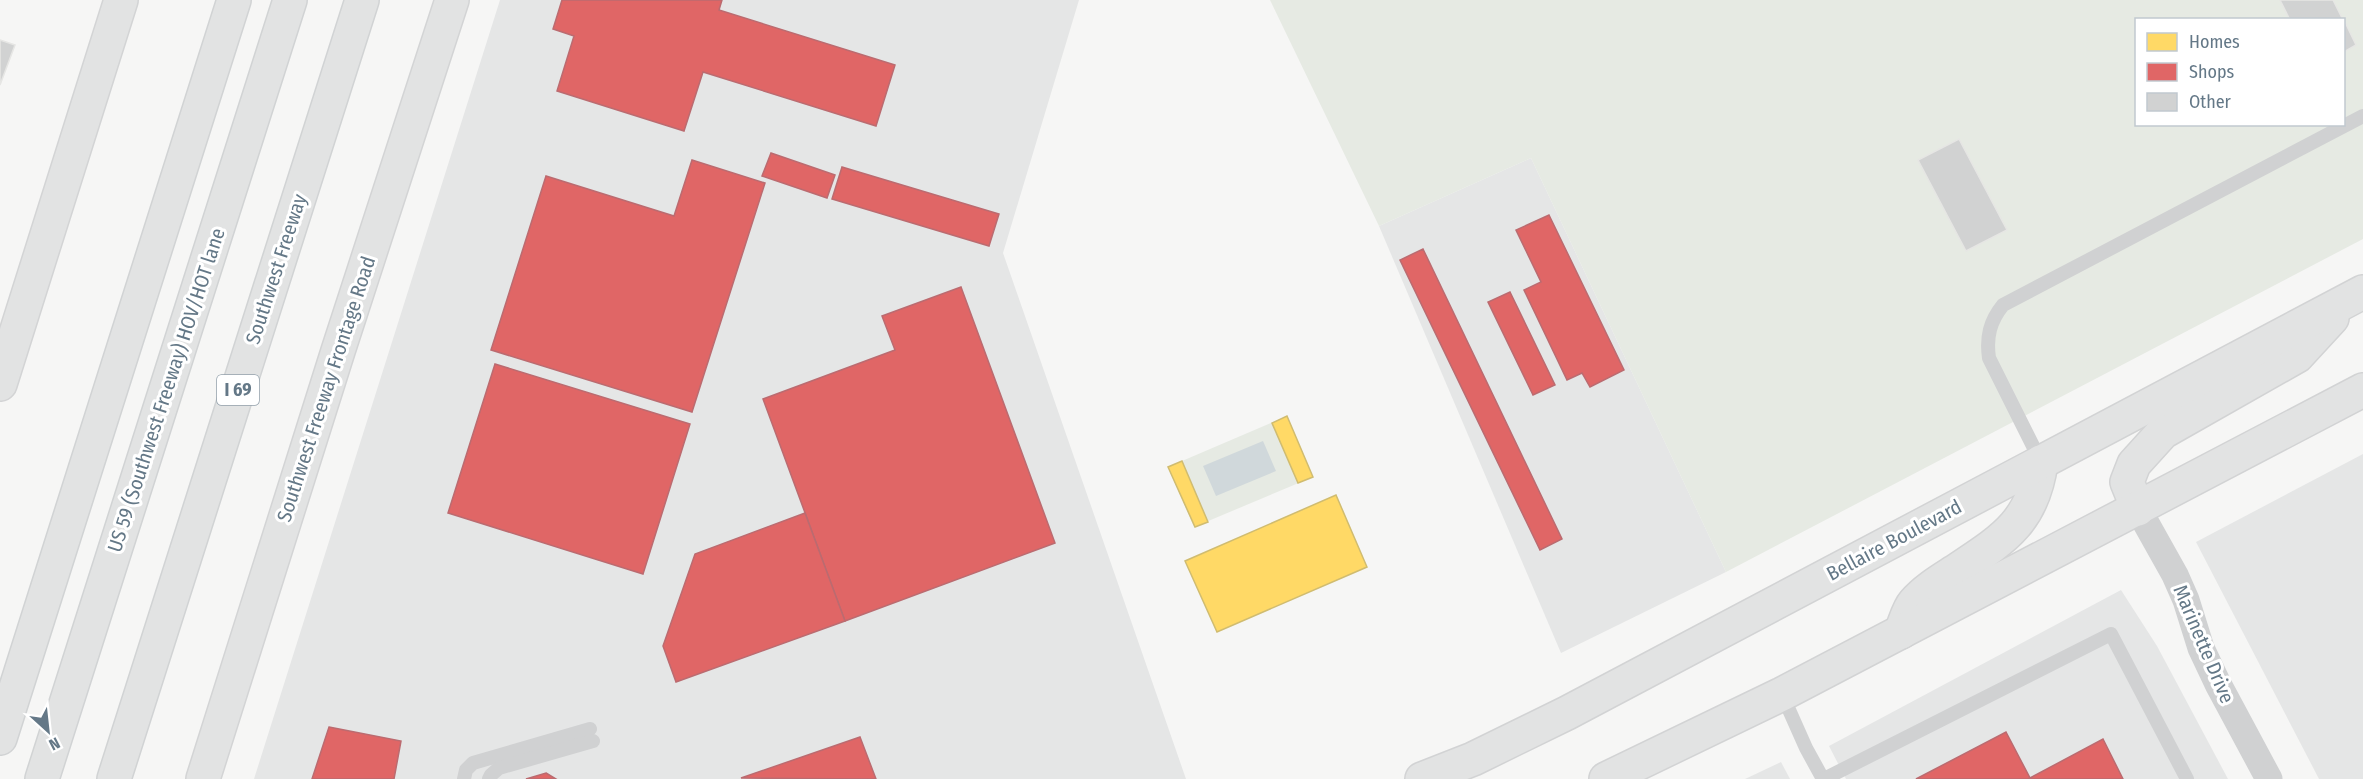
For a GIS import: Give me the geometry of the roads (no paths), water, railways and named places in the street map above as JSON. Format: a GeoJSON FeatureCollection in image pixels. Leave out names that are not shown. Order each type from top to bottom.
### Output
{"type":"FeatureCollection","features":[{"type":"Feature","properties":{"kind":"main road"},"geometry":{"type":"LineString","coordinates":[[0,384],[121,0]]}},
{"type":"Feature","properties":{"kind":"main road"},"geometry":{"type":"LineString","coordinates":[[0,738],[234,0]]}},
{"type":"Feature","properties":{"kind":"main road","name":"US 59 (Southwest Freeway) HOV/HOT lane"},"geometry":{"type":"LineString","coordinates":[[42,779],[290,0]]}},
{"type":"Feature","properties":{"kind":"main road","name":"Southwest Freeway"},"geometry":{"type":"LineString","coordinates":[[114,779],[362,0]]}},
{"type":"Feature","properties":{"kind":"main road","name":"Southwest Freeway Frontage Road"},"geometry":{"type":"LineString","coordinates":[[203,779],[334,363],[452,0]]}},
{"type":"Feature","properties":{"kind":"main road"},"geometry":{"type":"LineString","coordinates":[[2138,509],[2127,482],[2134,464],[2163,432],[2297,356],[2356,296]]}},
{"type":"Feature","properties":{"kind":"main road","name":"Bellaire Boulevard"},"geometry":{"type":"LineString","coordinates":[[1422,779],[1473,759],[1567,713],[2356,296]]}},
{"type":"Feature","properties":{"kind":"main road"},"geometry":{"type":"LineString","coordinates":[[1606,779],[1782,694],[2363,390]]}},
{"type":"Feature","properties":{"kind":"main road"},"geometry":{"type":"LineString","coordinates":[[1901,632],[1912,605],[1932,586],[1988,549],[2023,518],[2038,484],[2041,462]]}},
{"type":"Feature","properties":{"kind":"street","name":"Marinette Drive"},"geometry":{"type":"LineString","coordinates":[[2138,509],[2175,575],[2186,600],[2201,648],[2269,779]]}},
{"type":"Feature","properties":{"kind":"lane"},"geometry":{"type":"LineString","coordinates":[[2345,125],[2363,116]]}},
{"type":"Feature","properties":{"kind":"lane"},"geometry":{"type":"LineString","coordinates":[[2041,462],[1989,358],[1987,344],[1989,330],[1995,315],[2003,305],[2344,126]]}},
{"type":"Feature","properties":{"kind":"lane"},"geometry":{"type":"LineString","coordinates":[[1782,694],[1823,779],[2111,634],[2187,779]]}},
{"type":"Feature","properties":{"kind":"lane"},"geometry":{"type":"LineString","coordinates":[[464,779],[466,770],[473,763],[591,735],[499,768],[489,779]]}}]}
